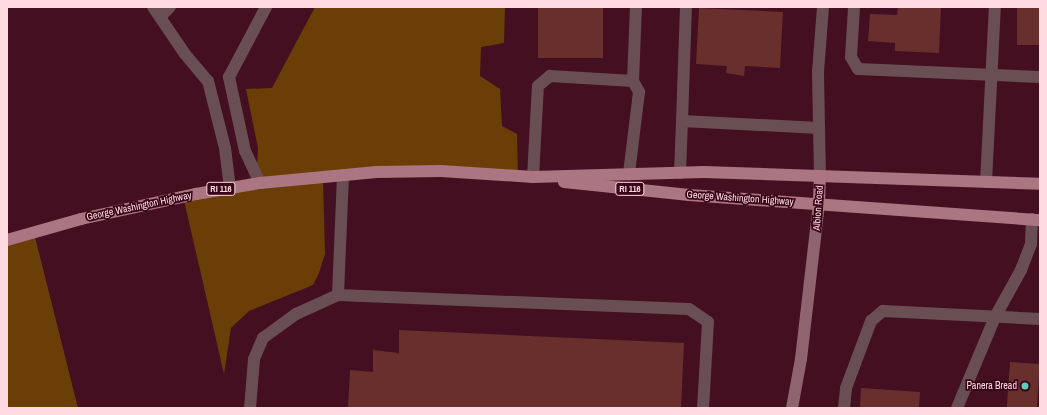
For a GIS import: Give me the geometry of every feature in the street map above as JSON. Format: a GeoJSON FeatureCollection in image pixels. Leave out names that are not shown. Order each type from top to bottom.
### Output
{"type":"FeatureCollection","features":[{"type":"Feature","properties":{"kind":"main road","name":"George Washington Highway"},"geometry":{"type":"LineString","coordinates":[[7,240],[118,210],[230,188],[260,183],[343,175],[441,171],[532,177],[680,173],[1040,184]]}},
{"type":"Feature","properties":{"kind":"main road","name":"George Washington Highway"},"geometry":{"type":"LineString","coordinates":[[441,171],[689,194],[1036,220]]}},
{"type":"Feature","properties":{"kind":"main road","name":"Albion Road"},"geometry":{"type":"LineString","coordinates":[[792,408],[801,359],[819,203],[820,178]]}},
{"type":"Feature","properties":{"kind":"street"},"geometry":{"type":"LineString","coordinates":[[170,7],[157,12],[185,54],[208,81],[222,133],[230,188]]}},
{"type":"Feature","properties":{"kind":"street"},"geometry":{"type":"LineString","coordinates":[[260,183],[245,151],[229,77],[266,7]]}},
{"type":"Feature","properties":{"kind":"street"},"geometry":{"type":"LineString","coordinates":[[629,174],[639,92],[633,81],[636,7]]}},
{"type":"Feature","properties":{"kind":"street"},"geometry":{"type":"LineString","coordinates":[[680,173],[686,7]]}},
{"type":"Feature","properties":{"kind":"street","name":"Albion Road"},"geometry":{"type":"LineString","coordinates":[[820,178],[818,72],[823,7]]}},
{"type":"Feature","properties":{"kind":"street"},"geometry":{"type":"LineString","coordinates":[[854,7],[851,57],[858,69],[1040,78]]}},
{"type":"Feature","properties":{"kind":"street"},"geometry":{"type":"LineString","coordinates":[[986,182],[995,7]]}},
{"type":"Feature","properties":{"kind":"street"},"geometry":{"type":"LineString","coordinates":[[532,177],[538,86],[550,76],[633,81]]}},
{"type":"Feature","properties":{"kind":"street"},"geometry":{"type":"LineString","coordinates":[[682,121],[819,128]]}},
{"type":"Feature","properties":{"kind":"street"},"geometry":{"type":"LineString","coordinates":[[338,295],[343,175]]}},
{"type":"Feature","properties":{"kind":"street"},"geometry":{"type":"LineString","coordinates":[[957,408],[995,317],[1021,270],[1031,244],[1036,220]]}},
{"type":"Feature","properties":{"kind":"street"},"geometry":{"type":"LineString","coordinates":[[250,408],[254,359],[263,338],[296,314],[338,295],[689,310],[708,322],[703,408]]}},
{"type":"Feature","properties":{"kind":"street"},"geometry":{"type":"LineString","coordinates":[[844,408],[846,388],[870,321],[883,311],[1040,319]]}},
{"type":"Feature","properties":{"kind":"shaded area"},"geometry":{"type":"Polygon","coordinates":[[[315,7],[505,7],[504,43],[481,47],[480,76],[500,89],[502,126],[517,134],[518,174],[323,178],[325,254],[319,273],[313,285],[249,311],[231,328],[224,374],[183,196],[256,185],[258,148],[246,89],[272,88],[315,7]]]}},
{"type":"Feature","properties":{"kind":"shaded area"},"geometry":{"type":"Polygon","coordinates":[[[34,233],[78,408],[7,408],[7,237],[34,233]]]}},
{"type":"Feature","properties":{"kind":"building"},"geometry":{"type":"Polygon","coordinates":[[[538,7],[603,7],[603,58],[538,58],[538,7]]]}},
{"type":"Feature","properties":{"kind":"building"},"geometry":{"type":"Polygon","coordinates":[[[898,7],[941,7],[939,53],[895,51],[895,43],[868,41],[870,14],[897,15],[898,7]]]}},
{"type":"Feature","properties":{"kind":"building"},"geometry":{"type":"Polygon","coordinates":[[[1017,7],[1040,7],[1040,45],[1017,45],[1017,7]]]}},
{"type":"Feature","properties":{"kind":"building"},"geometry":{"type":"Polygon","coordinates":[[[699,8],[783,12],[780,68],[745,66],[744,76],[726,73],[727,66],[696,64],[699,8]]]}},
{"type":"Feature","properties":{"kind":"building"},"geometry":{"type":"Polygon","coordinates":[[[399,330],[684,343],[681,408],[348,408],[350,370],[373,372],[373,350],[399,353],[399,330]]]}},
{"type":"Feature","properties":{"kind":"building","name":"Panera Bread"},"geometry":{"type":"Polygon","coordinates":[[[1010,362],[1040,364],[1037,408],[1007,408],[1010,362]]]}},
{"type":"Feature","properties":{"kind":"building"},"geometry":{"type":"Polygon","coordinates":[[[861,388],[920,392],[919,408],[860,408],[861,388]]]}},
{"type":"Feature","properties":{"kind":"place","name":"Panera Bread"},"geometry":{"type":"Point","coordinates":[1025,386]}}]}
